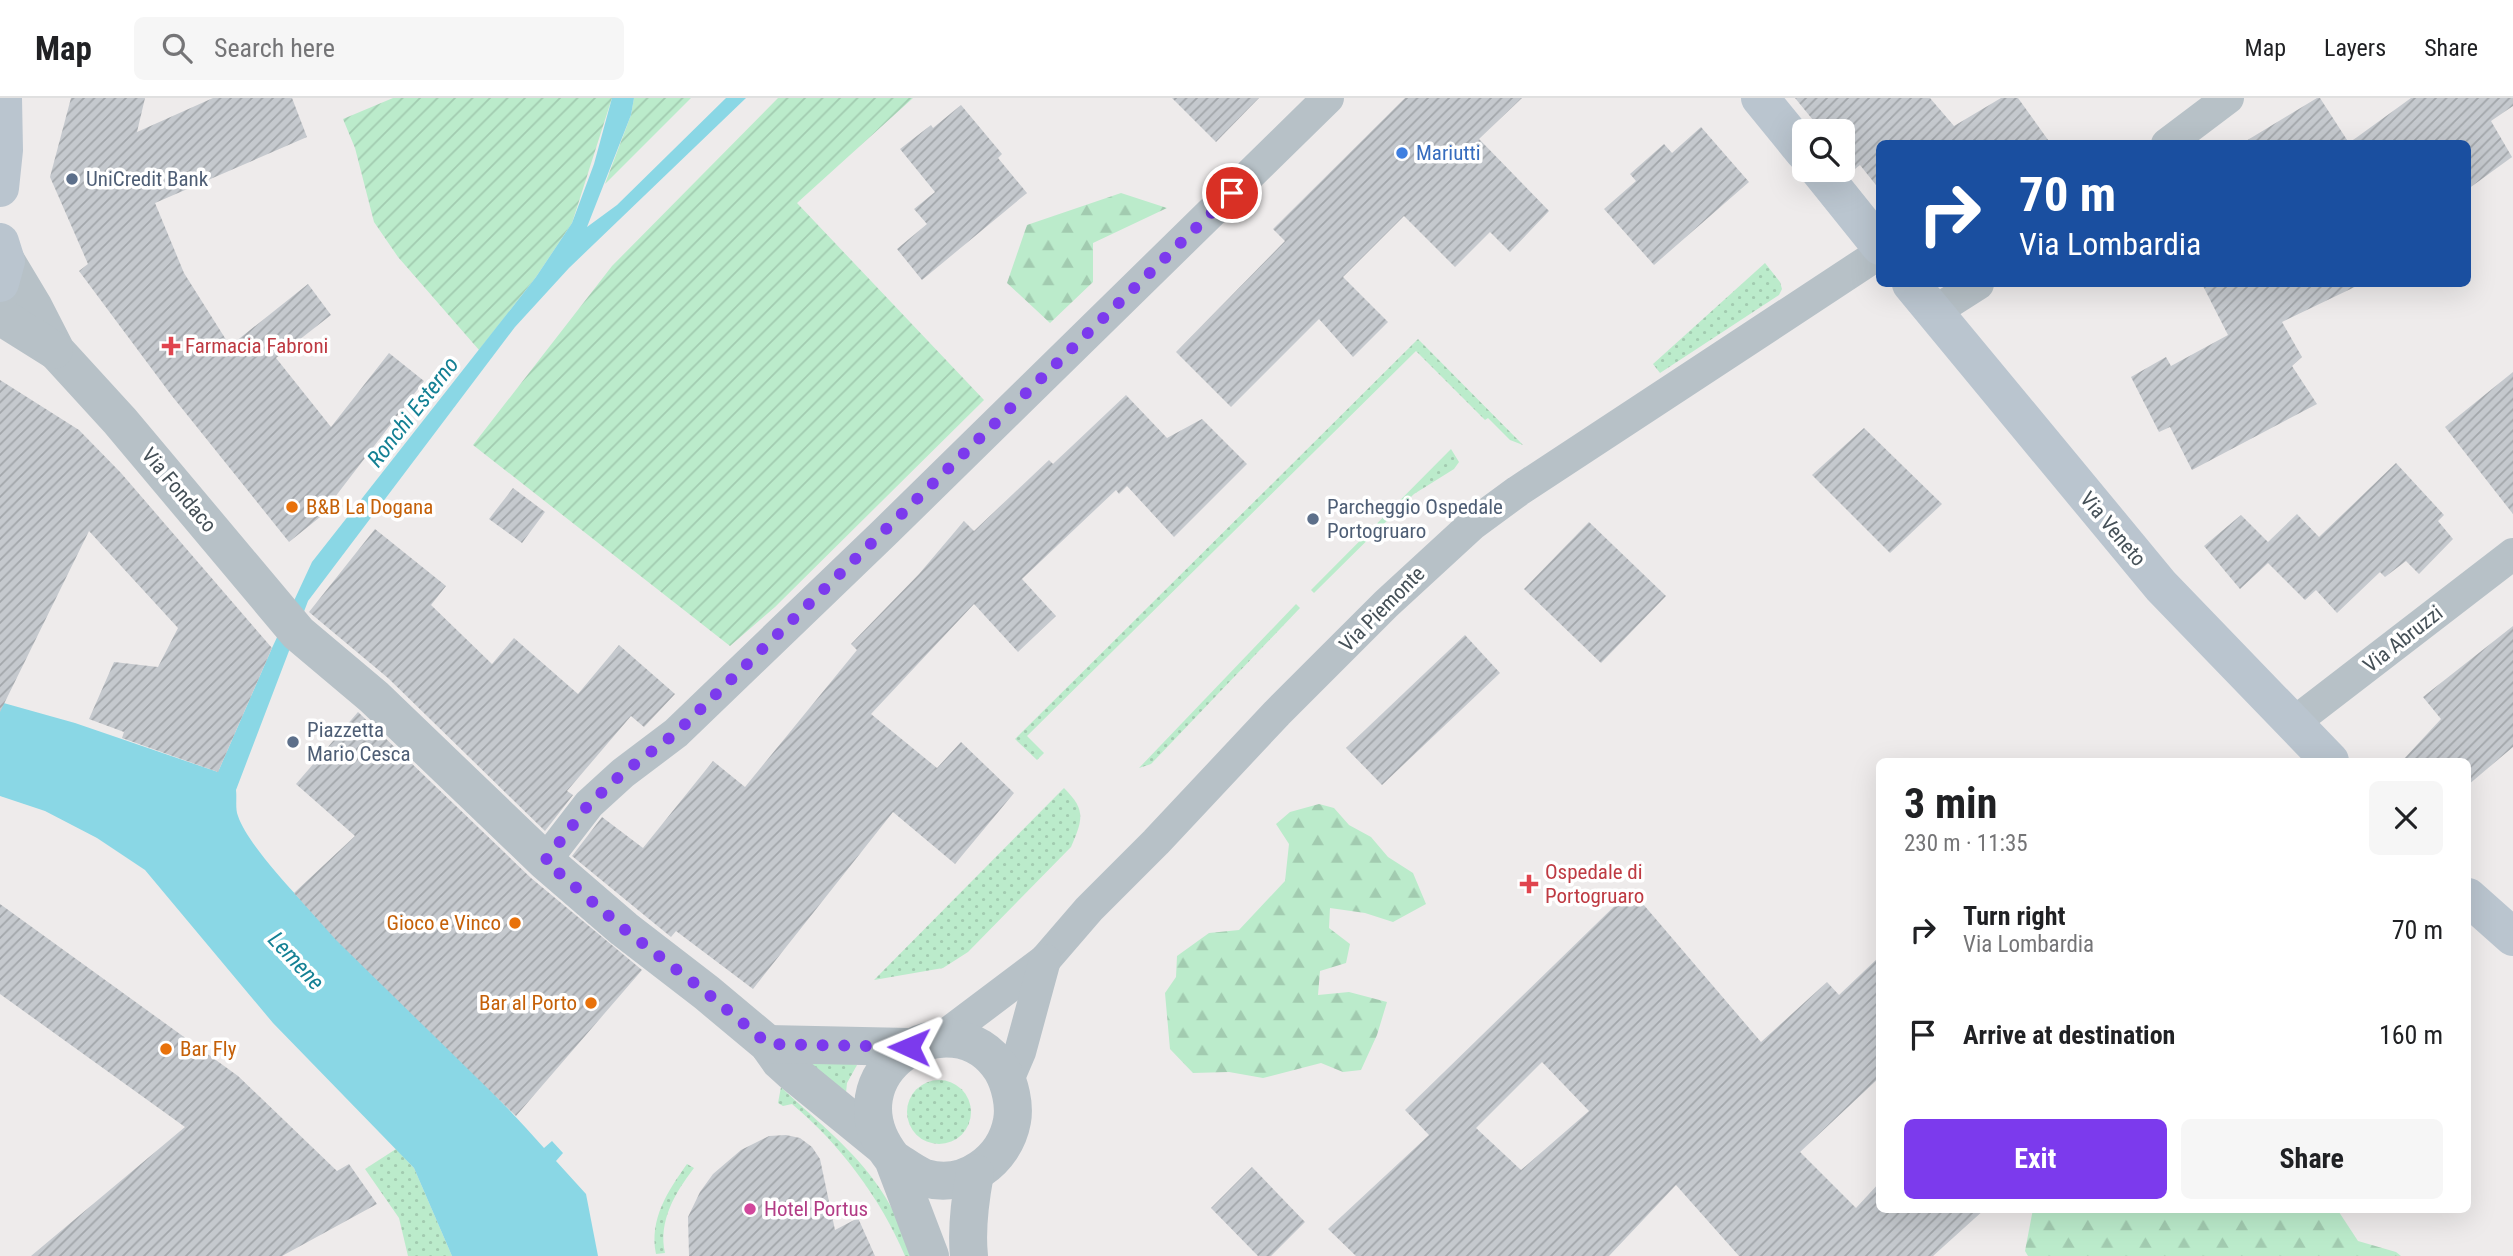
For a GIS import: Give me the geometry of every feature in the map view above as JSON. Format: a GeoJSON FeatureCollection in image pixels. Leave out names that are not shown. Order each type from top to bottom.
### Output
{"type":"FeatureCollection","features":[{"type":"Feature","properties":{"kind":"main road"},"geometry":{"type":"LineString","coordinates":[[0,188],[4,150],[3,98]]}},
{"type":"Feature","properties":{"kind":"main road"},"geometry":{"type":"LineString","coordinates":[[1760,98],[1792,137]]}},
{"type":"Feature","properties":{"kind":"main road"},"geometry":{"type":"LineString","coordinates":[[1829,182],[1876,241]]}},
{"type":"Feature","properties":{"kind":"main road","name":"Via Veneto"},"geometry":{"type":"LineString","coordinates":[[1913,287],[2161,586],[2327,758]]}},
{"type":"Feature","properties":{"kind":"main road"},"geometry":{"type":"LineString","coordinates":[[2471,900],[2513,937]]}},
{"type":"Feature","properties":{"kind":"street"},"geometry":{"type":"LineString","coordinates":[[545,861],[589,804],[623,773],[686,724],[1328,98]]}},
{"type":"Feature","properties":{"kind":"street"},"geometry":{"type":"LineString","coordinates":[[2171,140],[2228,98]]}},
{"type":"Feature","properties":{"kind":"street","name":"Via Piemonte"},"geometry":{"type":"LineString","coordinates":[[925,1043],[1045,960],[1089,909],[1278,713],[1404,586],[1473,524],[1518,491],[1876,256]]}},
{"type":"Feature","properties":{"kind":"street","name":"Via Fondaco"},"geometry":{"type":"LineString","coordinates":[[2,262],[33,306],[56,351],[120,421],[290,624],[374,697],[545,861],[624,929],[768,1044],[791,1071],[888,1153]]}},
{"type":"Feature","properties":{"kind":"street"},"geometry":{"type":"LineString","coordinates":[[1934,312],[1973,287]]}},
{"type":"Feature","properties":{"kind":"street","name":"Via Fondaco"},"geometry":{"type":"LineString","coordinates":[[0,316],[56,351]]}},
{"type":"Feature","properties":{"kind":"street","name":"Via Abruzzi"},"geometry":{"type":"LineString","coordinates":[[2292,724],[2513,554]]}},
{"type":"Feature","properties":{"kind":"street","name":"Via Piemonte"},"geometry":{"type":"LineString","coordinates":[[1008,1080],[1020,1052],[1045,960]]}},
{"type":"Feature","properties":{"kind":"street"},"geometry":{"type":"LineString","coordinates":[[768,1044],[961,1041],[981,1049],[996,1062],[1008,1080],[1014,1113],[1011,1128],[996,1157],[975,1173],[945,1180],[924,1178],[888,1153]]}},
{"type":"Feature","properties":{"kind":"street"},"geometry":{"type":"LineString","coordinates":[[925,1043],[891,1061],[878,1080],[873,1102],[874,1125],[930,1256]]}},
{"type":"Feature","properties":{"kind":"street"},"geometry":{"type":"LineString","coordinates":[[969,1256],[967,1240],[975,1173]]}},
{"type":"Feature","properties":{"kind":"green space"},"geometry":{"type":"Polygon","coordinates":[[[393,98],[612,98],[572,223],[536,277],[479,350],[398,257],[374,222],[355,148],[343,119],[393,98]]]}},
{"type":"Feature","properties":{"kind":"green space"},"geometry":{"type":"Polygon","coordinates":[[[634,98],[691,98],[605,184],[631,115],[634,98]]]}},
{"type":"Feature","properties":{"kind":"green space"},"geometry":{"type":"Polygon","coordinates":[[[778,98],[913,98],[797,203],[984,400],[775,607],[730,646],[473,445],[612,266],[778,98]]]}},
{"type":"Feature","properties":{"kind":"green space"},"geometry":{"type":"Polygon","coordinates":[[[1121,193],[1167,208],[1093,243],[1093,282],[1050,323],[1007,283],[1027,225],[1121,193]]]}},
{"type":"Feature","properties":{"kind":"green space"},"geometry":{"type":"Polygon","coordinates":[[[1765,263],[1780,282],[1782,289],[1779,295],[1660,373],[1653,364],[1765,263]]]}},
{"type":"Feature","properties":{"kind":"green space"},"geometry":{"type":"Polygon","coordinates":[[[1418,339],[1523,445],[1510,440],[1488,418],[1485,420],[1416,351],[1027,736],[1044,753],[1037,760],[1015,739],[1418,339]]]}},
{"type":"Feature","properties":{"kind":"green space"},"geometry":{"type":"Polygon","coordinates":[[[1451,449],[1459,462],[1454,469],[1414,494],[1314,593],[1311,590],[1451,449]]]}},
{"type":"Feature","properties":{"kind":"green space"},"geometry":{"type":"Polygon","coordinates":[[[1296,604],[1300,608],[1151,764],[1139,768],[1296,604]]]}},
{"type":"Feature","properties":{"kind":"green space"},"geometry":{"type":"Polygon","coordinates":[[[1064,788],[1076,803],[1080,815],[1071,847],[968,952],[943,968],[874,980],[1064,788]]]}},
{"type":"Feature","properties":{"kind":"green space"},"geometry":{"type":"Polygon","coordinates":[[[1319,804],[1334,808],[1349,825],[1371,837],[1388,857],[1413,873],[1426,904],[1393,922],[1365,913],[1330,908],[1329,928],[1350,944],[1346,963],[1320,971],[1318,995],[1349,992],[1387,1002],[1377,1035],[1361,1070],[1343,1072],[1321,1063],[1263,1078],[1229,1072],[1193,1073],[1170,1049],[1165,993],[1176,977],[1177,956],[1209,933],[1239,930],[1285,881],[1289,844],[1276,824],[1290,812],[1319,804]]]}},
{"type":"Feature","properties":{"kind":"green space"},"geometry":{"type":"Polygon","coordinates":[[[801,1056],[857,1065],[847,1083],[845,1103],[801,1056]]]}},
{"type":"Feature","properties":{"kind":"green space"},"geometry":{"type":"Polygon","coordinates":[[[939,1080],[957,1086],[965,1094],[971,1112],[965,1130],[957,1138],[939,1144],[921,1138],[913,1130],[907,1112],[913,1094],[921,1086],[939,1080]]]}},
{"type":"Feature","properties":{"kind":"green space"},"geometry":{"type":"Polygon","coordinates":[[[781,1087],[863,1167],[891,1207],[914,1256],[905,1256],[871,1193],[827,1137],[792,1104],[783,1106],[778,1103],[781,1087]]]}},
{"type":"Feature","properties":{"kind":"green space"},"geometry":{"type":"Polygon","coordinates":[[[396,1149],[414,1168],[452,1256],[408,1256],[399,1218],[365,1169],[396,1149]]]}},
{"type":"Feature","properties":{"kind":"green space"},"geometry":{"type":"Polygon","coordinates":[[[687,1164],[694,1168],[680,1187],[666,1219],[663,1241],[665,1253],[656,1254],[655,1229],[658,1217],[667,1195],[687,1164]]]}},
{"type":"Feature","properties":{"kind":"green space"},"geometry":{"type":"Polygon","coordinates":[[[2032,1213],[2340,1213],[2358,1241],[2396,1252],[2401,1256],[2028,1256],[2025,1251],[2032,1213]]]}},
{"type":"Feature","properties":{"kind":"water","name":"Lemene"},"geometry":{"type":"Polygon","coordinates":[[[612,98],[634,98],[631,115],[587,227],[617,205],[726,98],[746,98],[569,268],[515,327],[308,601],[236,790],[237,813],[242,826],[283,880],[544,1148],[552,1141],[563,1153],[556,1161],[586,1194],[598,1256],[452,1256],[414,1168],[273,1023],[145,870],[97,838],[45,811],[0,796],[0,702],[75,723],[218,772],[312,562],[536,277],[572,223],[594,164],[612,98]]]}},
{"type":"Feature","properties":{"kind":"building"},"geometry":{"type":"Polygon","coordinates":[[[71,98],[145,98],[137,132],[213,98],[292,98],[307,137],[155,203],[184,273],[230,346],[308,284],[331,315],[276,358],[331,427],[389,353],[424,381],[335,497],[340,501],[289,542],[172,396],[79,271],[88,264],[50,177],[71,98]]]}},
{"type":"Feature","properties":{"kind":"building"},"geometry":{"type":"Polygon","coordinates":[[[1172,98],[1259,98],[1216,142],[1172,98]]]}},
{"type":"Feature","properties":{"kind":"building"},"geometry":{"type":"Polygon","coordinates":[[[1405,98],[1522,98],[1479,139],[1549,211],[1510,252],[1490,232],[1455,267],[1404,216],[1343,277],[1388,322],[1353,357],[1319,319],[1231,407],[1176,352],[1285,241],[1273,229],[1405,98]]]}},
{"type":"Feature","properties":{"kind":"building"},"geometry":{"type":"Polygon","coordinates":[[[1795,98],[1930,98],[1954,126],[2001,98],[2018,98],[2048,140],[1876,140],[1876,185],[1860,165],[1855,169],[1855,119],[1812,119],[1795,98]]]}},
{"type":"Feature","properties":{"kind":"building"},"geometry":{"type":"Polygon","coordinates":[[[2320,98],[2347,140],[2248,140],[2320,98]]]}},
{"type":"Feature","properties":{"kind":"building"},"geometry":{"type":"Polygon","coordinates":[[[2411,98],[2513,98],[2513,106],[2491,121],[2512,157],[2471,187],[2471,140],[2353,140],[2411,98]]]}},
{"type":"Feature","properties":{"kind":"building"},"geometry":{"type":"Polygon","coordinates":[[[961,105],[1002,154],[998,158],[1027,193],[922,280],[897,249],[927,224],[914,209],[935,192],[900,149],[931,125],[933,128],[961,105]]]}},
{"type":"Feature","properties":{"kind":"building"},"geometry":{"type":"Polygon","coordinates":[[[1701,127],[1749,182],[1654,265],[1604,209],[1636,181],[1630,174],[1664,144],[1672,153],[1701,127]]]}},
{"type":"Feature","properties":{"kind":"building"},"geometry":{"type":"Polygon","coordinates":[[[2204,287],[2355,287],[2282,322],[2302,357],[2292,366],[2317,404],[2192,470],[2170,427],[2159,432],[2131,377],[2166,357],[2171,366],[2228,335],[2204,287]]]}},
{"type":"Feature","properties":{"kind":"building"},"geometry":{"type":"Polygon","coordinates":[[[2513,372],[2513,514],[2445,427],[2513,372]]]}},
{"type":"Feature","properties":{"kind":"building"},"geometry":{"type":"Polygon","coordinates":[[[0,380],[79,430],[121,473],[272,648],[218,772],[122,738],[124,732],[89,719],[114,662],[158,667],[178,628],[89,531],[0,712],[0,380]]]}},
{"type":"Feature","properties":{"kind":"building"},"geometry":{"type":"Polygon","coordinates":[[[1126,395],[1167,438],[1202,419],[1247,464],[1174,537],[1127,486],[1119,494],[1116,490],[1022,579],[1056,616],[1018,652],[974,604],[871,714],[937,768],[961,742],[1014,793],[955,864],[893,812],[753,989],[676,931],[671,937],[572,856],[602,817],[643,848],[713,761],[745,787],[857,650],[851,644],[919,574],[964,521],[974,531],[1049,460],[1053,464],[1126,395]]]}},
{"type":"Feature","properties":{"kind":"building"},"geometry":{"type":"Polygon","coordinates":[[[1864,428],[1942,504],[1890,553],[1812,475],[1864,428]]]}},
{"type":"Feature","properties":{"kind":"building"},"geometry":{"type":"Polygon","coordinates":[[[2396,463],[2444,515],[2438,521],[2453,539],[2419,574],[2406,561],[2385,577],[2380,572],[2337,613],[2316,590],[2305,600],[2268,563],[2240,589],[2204,546],[2241,515],[2268,542],[2297,514],[2319,537],[2396,463]]]}},
{"type":"Feature","properties":{"kind":"building"},"geometry":{"type":"Polygon","coordinates":[[[513,488],[545,512],[522,543],[489,519],[513,488]]]}},
{"type":"Feature","properties":{"kind":"building"},"geometry":{"type":"Polygon","coordinates":[[[1589,522],[1666,596],[1601,663],[1524,589],[1589,522]]]}},
{"type":"Feature","properties":{"kind":"building"},"geometry":{"type":"Polygon","coordinates":[[[375,529],[446,586],[431,605],[492,664],[514,638],[578,694],[619,645],[675,694],[644,727],[631,716],[567,791],[573,795],[545,831],[388,678],[309,612],[375,529]]]}},
{"type":"Feature","properties":{"kind":"building"},"geometry":{"type":"Polygon","coordinates":[[[2513,626],[2513,747],[2471,782],[2471,758],[2405,758],[2441,719],[2423,697],[2513,626]]]}},
{"type":"Feature","properties":{"kind":"building"},"geometry":{"type":"Polygon","coordinates":[[[1465,635],[1500,673],[1382,785],[1346,748],[1465,635]]]}},
{"type":"Feature","properties":{"kind":"building"},"geometry":{"type":"Polygon","coordinates":[[[358,712],[531,878],[642,970],[516,1116],[336,940],[294,893],[355,836],[296,784],[358,712]]]}},
{"type":"Feature","properties":{"kind":"building"},"geometry":{"type":"Polygon","coordinates":[[[1631,890],[1761,1042],[1827,982],[1839,995],[1876,960],[1876,1081],[1800,1152],[1856,1208],[1876,1186],[1876,1213],[1981,1213],[1933,1256],[1739,1256],[1676,1185],[1609,1256],[1356,1256],[1328,1229],[1429,1135],[1405,1110],[1631,890]],[[1542,1062],[1476,1128],[1521,1170],[1589,1111],[1542,1062]]]}},
{"type":"Feature","properties":{"kind":"building"},"geometry":{"type":"Polygon","coordinates":[[[0,904],[238,1076],[337,1171],[349,1164],[377,1204],[282,1256],[31,1256],[185,1127],[0,994],[0,904]]]}},
{"type":"Feature","properties":{"kind":"building"},"geometry":{"type":"Polygon","coordinates":[[[769,1136],[800,1138],[812,1147],[820,1159],[835,1230],[858,1218],[875,1256],[689,1256],[688,1217],[700,1192],[713,1174],[741,1150],[769,1136]]]}},
{"type":"Feature","properties":{"kind":"building"},"geometry":{"type":"Polygon","coordinates":[[[1252,1167],[1305,1222],[1271,1256],[1258,1256],[1211,1208],[1252,1167]]]}},
{"type":"Feature","properties":{"kind":"place","name":"Mariutti"},"geometry":{"type":"Point","coordinates":[1402,153]}},
{"type":"Feature","properties":{"kind":"place","name":"UniCredit Bank"},"geometry":{"type":"Point","coordinates":[72,179]}},
{"type":"Feature","properties":{"kind":"place","name":"Farmacia Fabroni"},"geometry":{"type":"Point","coordinates":[171,346]}},
{"type":"Feature","properties":{"kind":"place","name":"B&B La Dogana"},"geometry":{"type":"Point","coordinates":[292,507]}},
{"type":"Feature","properties":{"kind":"place","name":"Parcheggio Ospedale Portogruaro"},"geometry":{"type":"Point","coordinates":[1313,519]}},
{"type":"Feature","properties":{"kind":"place","name":"Piazzetta Mario Cesca"},"geometry":{"type":"Point","coordinates":[293,742]}},
{"type":"Feature","properties":{"kind":"place","name":"Ospedale di Portogruaro"},"geometry":{"type":"Point","coordinates":[1529,884]}},
{"type":"Feature","properties":{"kind":"place","name":"Gioco e Vinco"},"geometry":{"type":"Point","coordinates":[515,923]}},
{"type":"Feature","properties":{"kind":"place","name":"Bar al Porto"},"geometry":{"type":"Point","coordinates":[591,1003]}},
{"type":"Feature","properties":{"kind":"place","name":"Bar Fly"},"geometry":{"type":"Point","coordinates":[166,1049]}},
{"type":"Feature","properties":{"kind":"place","name":"Hotel Portus"},"geometry":{"type":"Point","coordinates":[750,1209]}},
{"type":"Feature","properties":{"kind":"route"},"geometry":{"type":"LineString","coordinates":[[909,1047],[768,1044],[624,929],[545,861],[589,804],[623,773],[676,733],[1232,193]]}},
{"type":"Feature","properties":{"kind":"water label","name":"Ronchi Esterno"},"geometry":{"type":"Point","coordinates":[413,412]}}]}
